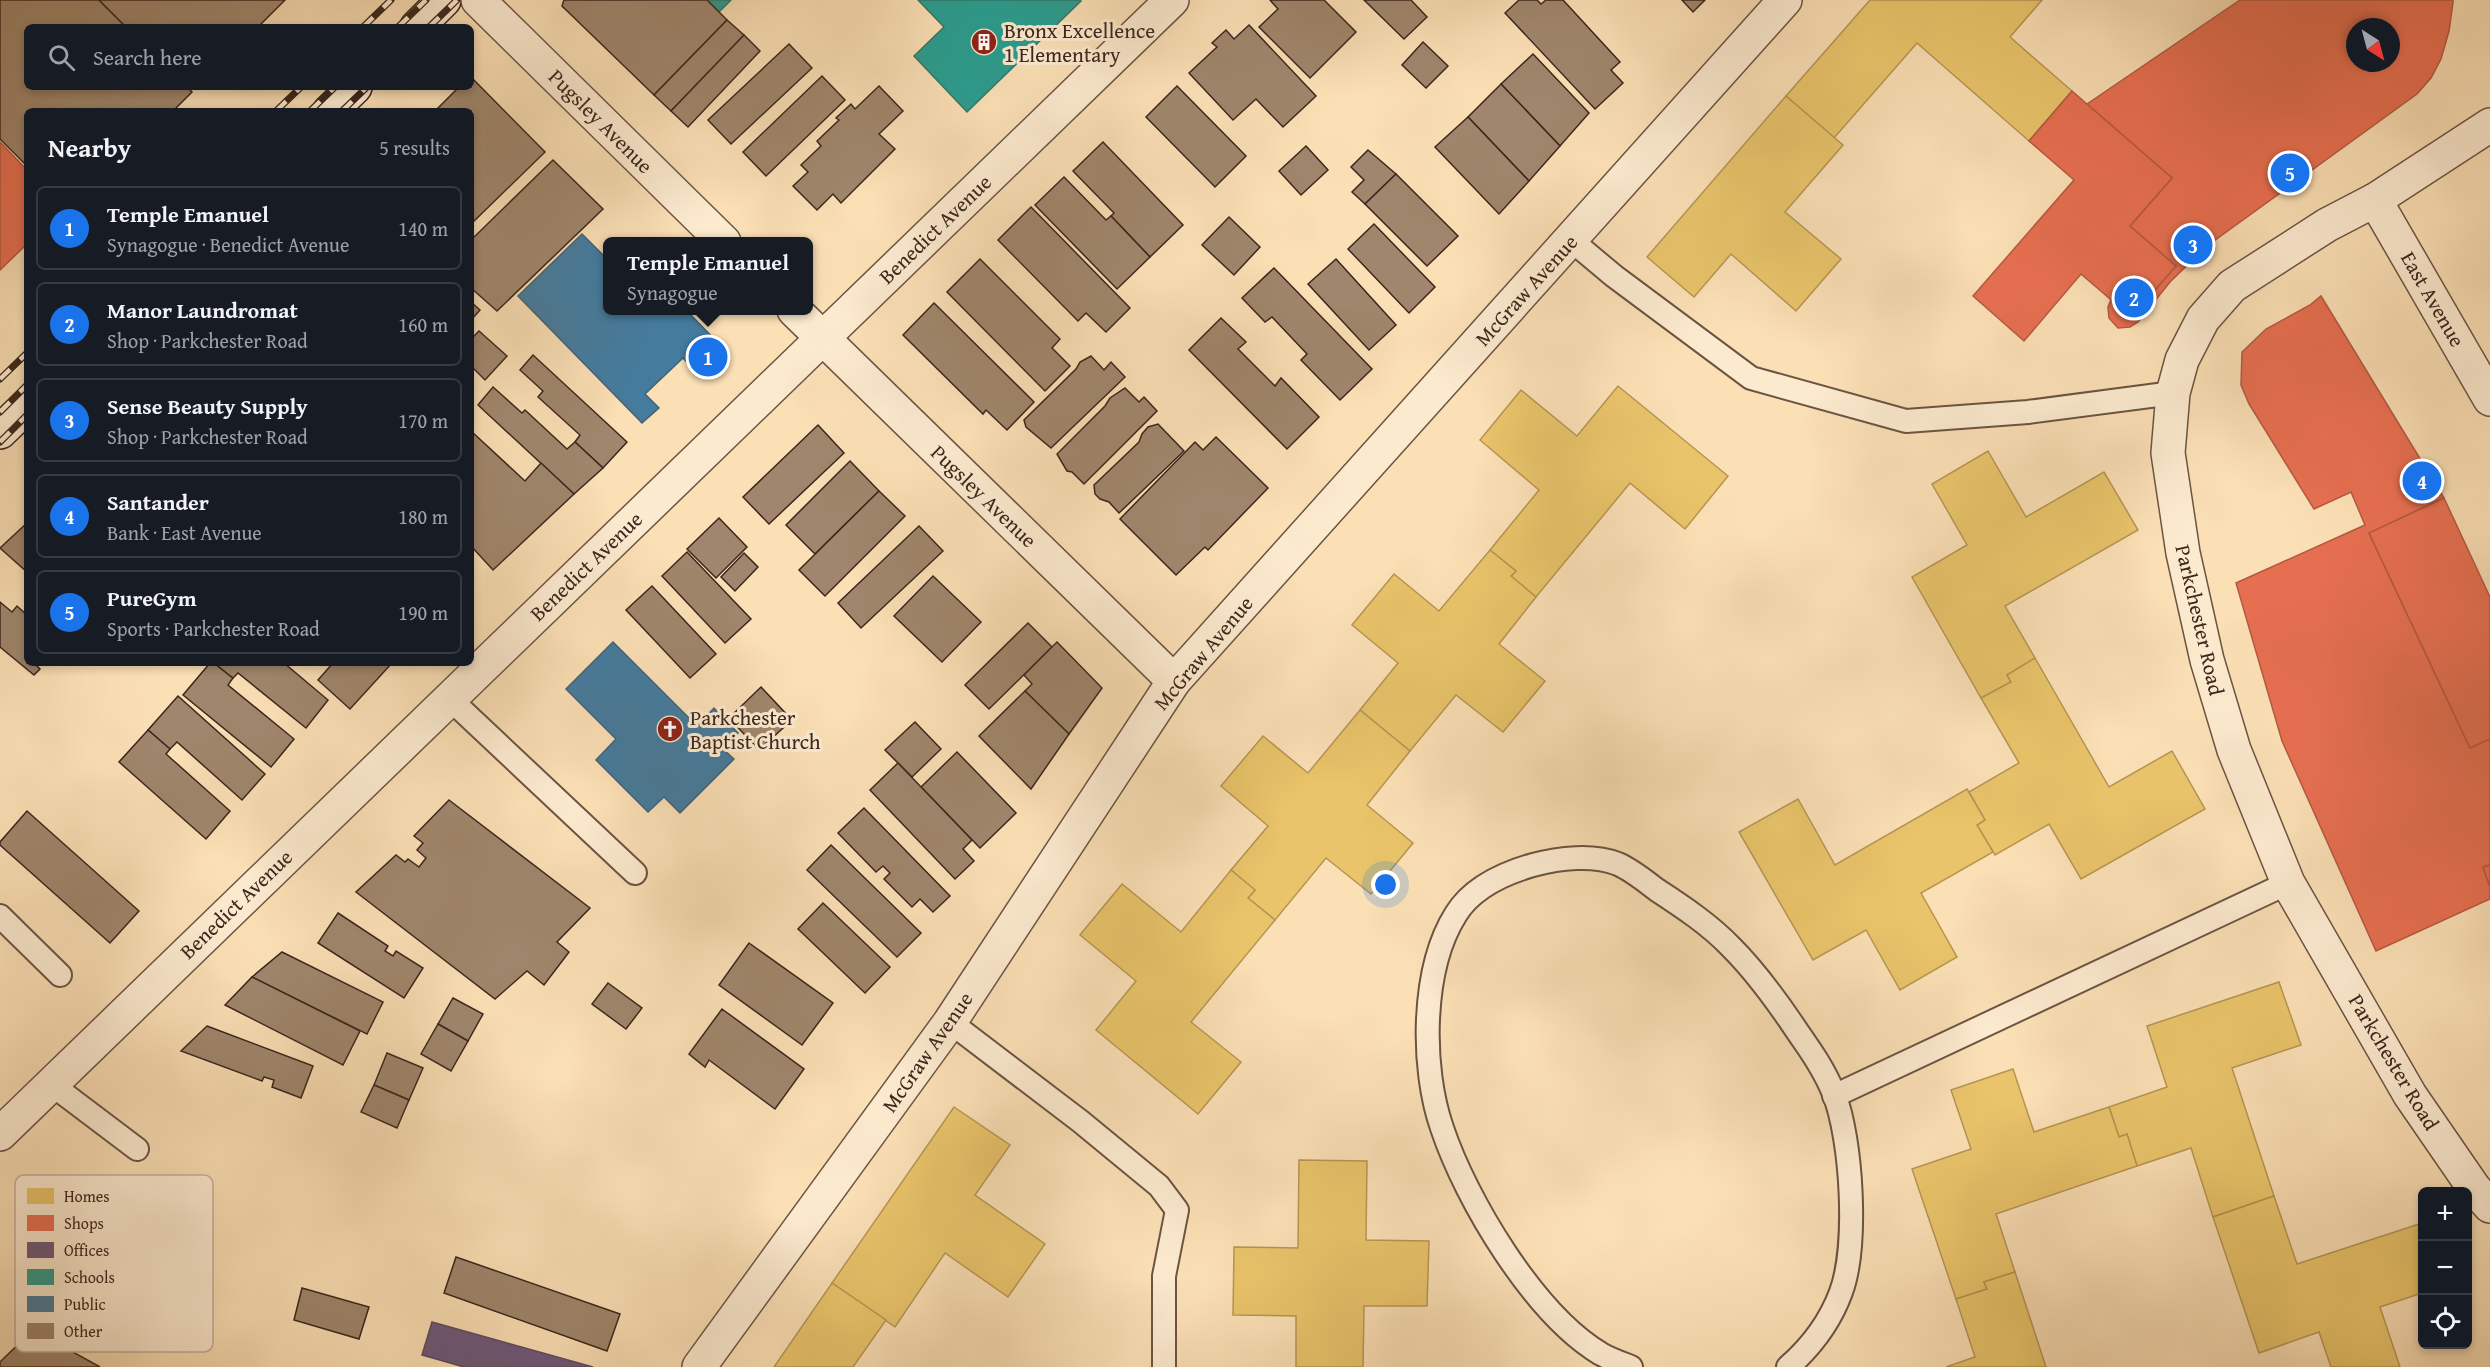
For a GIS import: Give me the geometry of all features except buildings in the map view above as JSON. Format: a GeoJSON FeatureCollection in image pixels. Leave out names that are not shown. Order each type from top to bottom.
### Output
{"type":"FeatureCollection","features":[{"type":"Feature","properties":{"kind":"street"},"geometry":{"type":"LineString","coordinates":[[420,24],[444,0]]}},
{"type":"Feature","properties":{"kind":"street","name":"Pugsley Avenue"},"geometry":{"type":"LineString","coordinates":[[478,0],[719,237]]}},
{"type":"Feature","properties":{"kind":"street","name":"Benedict Avenue"},"geometry":{"type":"LineString","coordinates":[[0,1134],[1172,0]]}},
{"type":"Feature","properties":{"kind":"street","name":"McGraw Avenue"},"geometry":{"type":"LineString","coordinates":[[699,1367],[950,1022],[1174,681],[1785,0]]}},
{"type":"Feature","properties":{"kind":"street"},"geometry":{"type":"LineString","coordinates":[[333,108],[352,90]]}},
{"type":"Feature","properties":{"kind":"street","name":"Parkchester Road"},"geometry":{"type":"LineString","coordinates":[[2490,125],[2375,200],[2327,225],[2232,286],[2203,319],[2182,360],[2173,393],[2168,453],[2183,553],[2207,660],[2234,750],[2288,883],[2410,1095],[2474,1188],[2490,1206]]}},
{"type":"Feature","properties":{"kind":"street","name":"East Avenue"},"geometry":{"type":"LineString","coordinates":[[2375,200],[2490,399]]}},
{"type":"Feature","properties":{"kind":"street","name":"Pugsley Avenue"},"geometry":{"type":"LineString","coordinates":[[799,315],[1174,681]]}},
{"type":"Feature","properties":{"kind":"street"},"geometry":{"type":"LineString","coordinates":[[0,432],[24,409]]}},
{"type":"Feature","properties":{"kind":"lane"},"geometry":{"type":"LineString","coordinates":[[1571,240],[1614,276],[1751,378],[1906,421],[2028,412],[2173,393]]}},
{"type":"Feature","properties":{"kind":"lane"},"geometry":{"type":"LineString","coordinates":[[450,699],[635,873]]}},
{"type":"Feature","properties":{"kind":"lane"},"geometry":{"type":"LineString","coordinates":[[1631,1367],[1601,1354],[1548,1309],[1505,1250],[1458,1170],[1441,1125],[1430,1083],[1427,1012],[1440,944],[1457,911],[1485,886],[1512,871],[1543,862],[1575,858],[1606,860],[1621,866],[1686,909],[1731,946],[1777,1001],[1818,1062],[1834,1096],[1848,1152],[1851,1218],[1842,1289],[1829,1318],[1811,1346],[1788,1367]]}},
{"type":"Feature","properties":{"kind":"lane"},"geometry":{"type":"LineString","coordinates":[[1834,1096],[2288,883]]}},
{"type":"Feature","properties":{"kind":"lane"},"geometry":{"type":"LineString","coordinates":[[0,916],[60,975]]}},
{"type":"Feature","properties":{"kind":"lane"},"geometry":{"type":"LineString","coordinates":[[950,1022],[1080,1121],[1159,1186],[1177,1210],[1164,1276],[1164,1367]]}},
{"type":"Feature","properties":{"kind":"lane"},"geometry":{"type":"LineString","coordinates":[[51,1084],[137,1149]]}},
{"type":"Feature","properties":{"kind":"railway"},"geometry":{"type":"LineString","coordinates":[[366,24],[391,0]]}},
{"type":"Feature","properties":{"kind":"railway"},"geometry":{"type":"LineString","coordinates":[[401,24],[426,0]]}},
{"type":"Feature","properties":{"kind":"railway"},"geometry":{"type":"LineString","coordinates":[[432,24],[457,0]]}},
{"type":"Feature","properties":{"kind":"railway"},"geometry":{"type":"LineString","coordinates":[[279,108],[298,90]]}},
{"type":"Feature","properties":{"kind":"railway"},"geometry":{"type":"LineString","coordinates":[[313,108],[332,90]]}},
{"type":"Feature","properties":{"kind":"railway"},"geometry":{"type":"LineString","coordinates":[[345,108],[364,90]]}},
{"type":"Feature","properties":{"kind":"railway"},"geometry":{"type":"LineString","coordinates":[[0,379],[24,356]]}},
{"type":"Feature","properties":{"kind":"railway"},"geometry":{"type":"LineString","coordinates":[[0,412],[24,388]]}},
{"type":"Feature","properties":{"kind":"railway"},"geometry":{"type":"LineString","coordinates":[[0,442],[24,418]]}},
{"type":"Feature","properties":{"kind":"place","name":"Bronx Excellence 1 Elementary"},"geometry":{"type":"Point","coordinates":[984,42]}},
{"type":"Feature","properties":{"kind":"place","name":"PureGym"},"geometry":{"type":"Point","coordinates":[2290,173]}},
{"type":"Feature","properties":{"kind":"place","name":"Sense Beauty Supply"},"geometry":{"type":"Point","coordinates":[2193,245]}},
{"type":"Feature","properties":{"kind":"place","name":"Manor Laundromat"},"geometry":{"type":"Point","coordinates":[2134,298]}},
{"type":"Feature","properties":{"kind":"place","name":"Temple Emanuel"},"geometry":{"type":"Point","coordinates":[708,357]}},
{"type":"Feature","properties":{"kind":"place","name":"Santander"},"geometry":{"type":"Point","coordinates":[2422,481]}},
{"type":"Feature","properties":{"kind":"place","name":"Parkchester Baptist Church"},"geometry":{"type":"Point","coordinates":[670,729]}}]}
